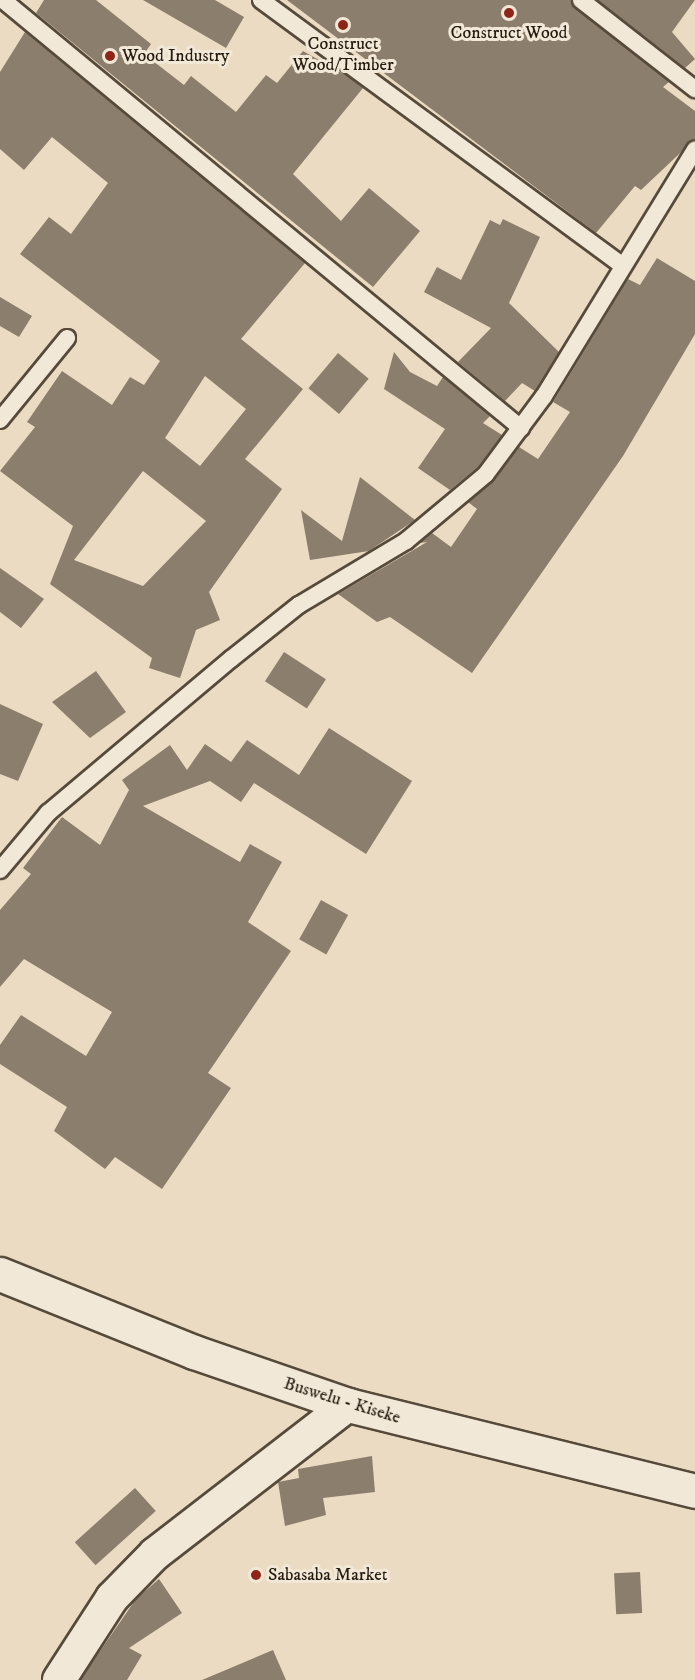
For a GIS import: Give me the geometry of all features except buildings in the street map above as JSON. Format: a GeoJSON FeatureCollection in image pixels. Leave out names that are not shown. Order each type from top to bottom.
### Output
{"type":"FeatureCollection","features":[{"type":"Feature","properties":{"kind":"main road","name":"Buswelu - Kiseke"},"geometry":{"type":"LineString","coordinates":[[0,1274],[194,1352],[348,1405],[695,1491]]}},
{"type":"Feature","properties":{"kind":"street"},"geometry":{"type":"LineString","coordinates":[[59,1680],[112,1598],[155,1554],[348,1405]]}},
{"type":"Feature","properties":{"kind":"lane"},"geometry":{"type":"LineString","coordinates":[[3,0],[521,428]]}},
{"type":"Feature","properties":{"kind":"lane"},"geometry":{"type":"LineString","coordinates":[[261,0],[622,265]]}},
{"type":"Feature","properties":{"kind":"lane"},"geometry":{"type":"LineString","coordinates":[[581,0],[695,89]]}},
{"type":"Feature","properties":{"kind":"lane"},"geometry":{"type":"LineString","coordinates":[[0,870],[48,813],[231,659],[299,605],[406,541],[486,474],[521,428],[695,150]]}},
{"type":"Feature","properties":{"kind":"lane"},"geometry":{"type":"LineString","coordinates":[[0,420],[67,338]]}},
{"type":"Feature","properties":{"kind":"place","name":"Construct Wood"},"geometry":{"type":"Point","coordinates":[509,13]}},
{"type":"Feature","properties":{"kind":"place","name":"Construct Wood/Timber"},"geometry":{"type":"Point","coordinates":[343,25]}},
{"type":"Feature","properties":{"kind":"place","name":"Wood Industry"},"geometry":{"type":"Point","coordinates":[110,56]}},
{"type":"Feature","properties":{"kind":"place","name":"Sabasaba Market"},"geometry":{"type":"Point","coordinates":[256,1575]}}]}
